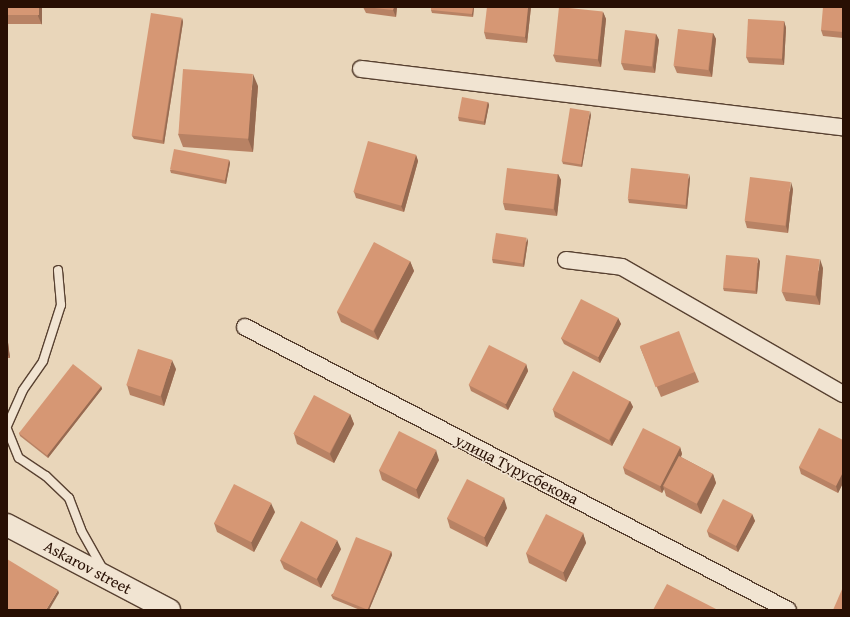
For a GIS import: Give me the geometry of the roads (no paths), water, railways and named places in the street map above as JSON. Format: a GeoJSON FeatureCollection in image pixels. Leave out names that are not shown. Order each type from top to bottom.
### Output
{"type":"FeatureCollection","features":[{"type":"Feature","properties":{"kind":"street"},"geometry":{"type":"LineString","coordinates":[[361,69],[843,127]]}},
{"type":"Feature","properties":{"kind":"street"},"geometry":{"type":"LineString","coordinates":[[566,260],[622,267],[843,394]]}},
{"type":"Feature","properties":{"kind":"street","name":"улица Турусбекова"},"geometry":{"type":"LineString","coordinates":[[245,328],[788,610]]}},
{"type":"Feature","properties":{"kind":"street","name":"Askarov street"},"geometry":{"type":"LineString","coordinates":[[7,525],[108,576],[156,607]]}},
{"type":"Feature","properties":{"kind":"lane"},"geometry":{"type":"LineString","coordinates":[[7,426],[23,390],[43,361],[60,305],[58,270]]}},
{"type":"Feature","properties":{"kind":"lane"},"geometry":{"type":"LineString","coordinates":[[7,429],[19,458],[46,476],[69,498],[81,530],[108,576]]}}]}
